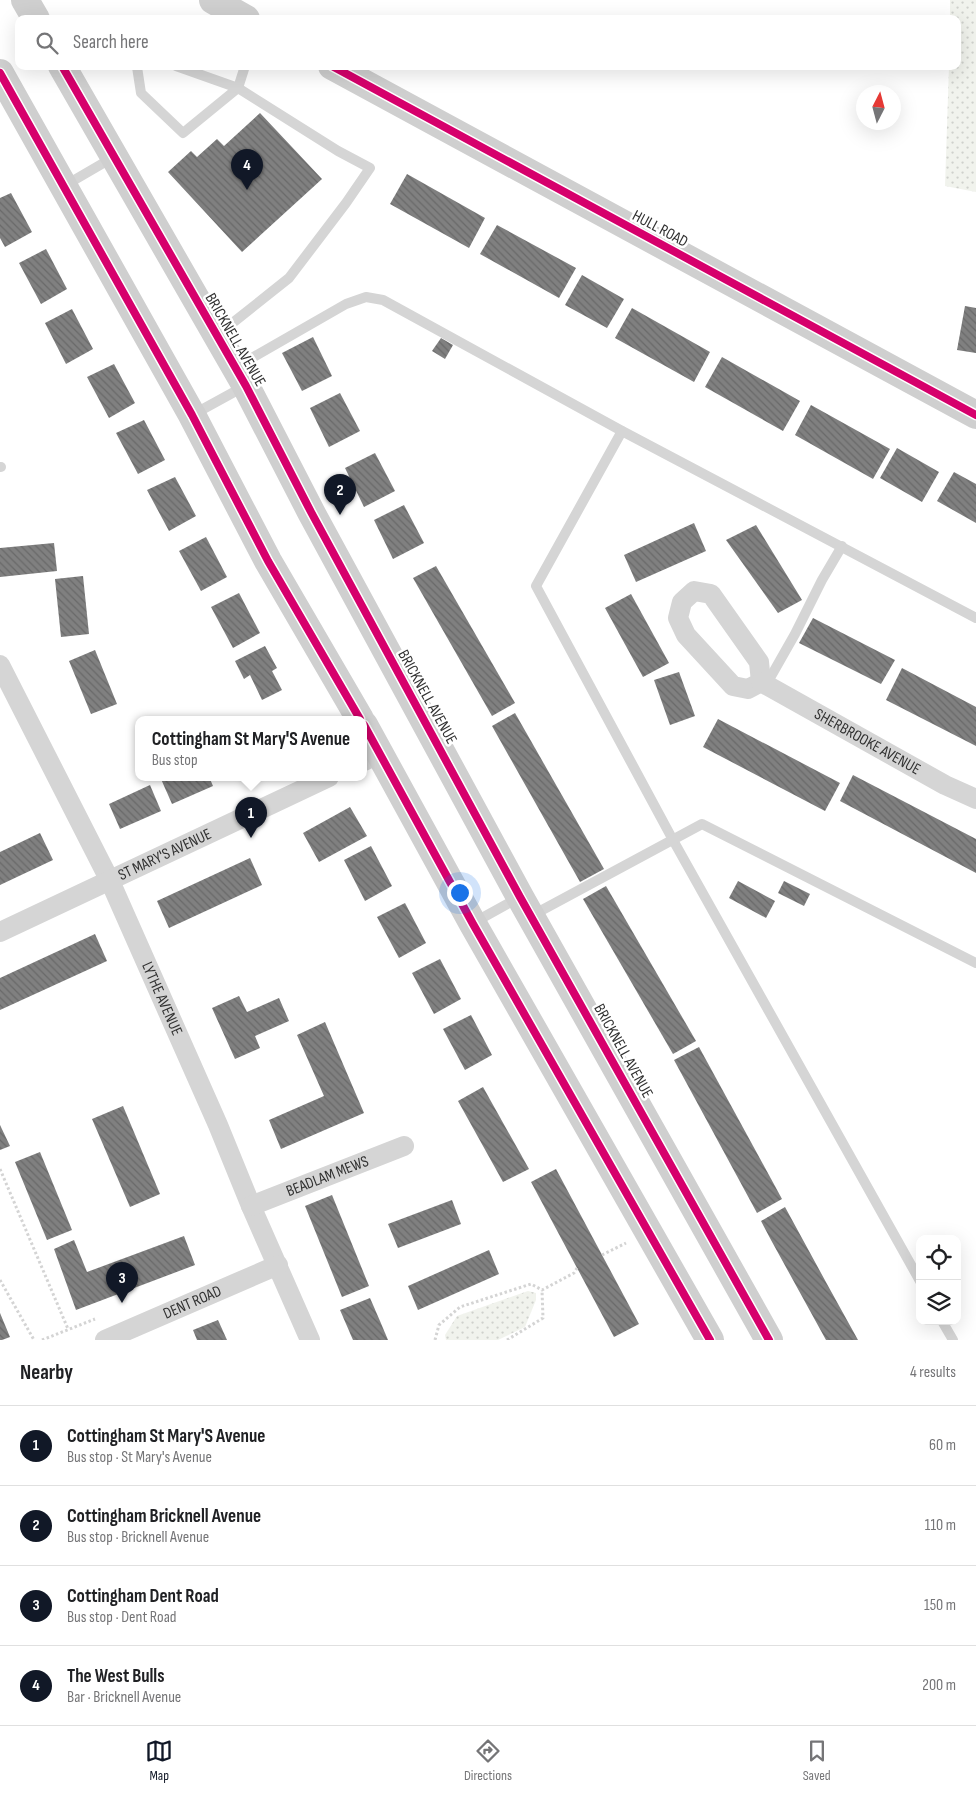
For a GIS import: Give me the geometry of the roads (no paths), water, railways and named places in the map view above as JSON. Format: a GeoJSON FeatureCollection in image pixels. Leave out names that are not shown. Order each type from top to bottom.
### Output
{"type":"FeatureCollection","features":[{"type":"Feature","properties":{"kind":"street"},"geometry":{"type":"LineString","coordinates":[[25,0],[34,15]]}},
{"type":"Feature","properties":{"kind":"street"},"geometry":{"type":"LineString","coordinates":[[213,0],[239,15]]}},
{"type":"Feature","properties":{"kind":"street","name":"BRICKNELL AVENUE"},"geometry":{"type":"LineString","coordinates":[[64,70],[240,377],[311,512],[526,906],[769,1340]]}},
{"type":"Feature","properties":{"kind":"street","name":"HULL ROAD"},"geometry":{"type":"LineString","coordinates":[[339,70],[976,415]]}},
{"type":"Feature","properties":{"kind":"street"},"geometry":{"type":"LineString","coordinates":[[0,73],[192,415],[268,561],[358,716]]}},
{"type":"Feature","properties":{"kind":"street"},"geometry":{"type":"LineString","coordinates":[[694,591],[711,594],[759,662],[764,683],[748,690],[733,686],[686,635],[678,618],[682,602],[694,591]]}},
{"type":"Feature","properties":{"kind":"street","name":"LYTHE AVENUE"},"geometry":{"type":"LineString","coordinates":[[0,665],[110,881],[218,1124],[251,1206],[310,1340]]}},
{"type":"Feature","properties":{"kind":"street","name":"SHERBROOKE AVENUE"},"geometry":{"type":"LineString","coordinates":[[764,683],[945,785],[976,799]]}},
{"type":"Feature","properties":{"kind":"street"},"geometry":{"type":"LineString","coordinates":[[367,737],[372,757],[473,924],[710,1340]]}},
{"type":"Feature","properties":{"kind":"street","name":"ST MARY'S AVENUE"},"geometry":{"type":"LineString","coordinates":[[0,932],[321,781]]}},
{"type":"Feature","properties":{"kind":"street","name":"BEADLAM MEWS"},"geometry":{"type":"LineString","coordinates":[[251,1206],[404,1146]]}},
{"type":"Feature","properties":{"kind":"street","name":"DENT ROAD"},"geometry":{"type":"LineString","coordinates":[[105,1340],[278,1265]]}},
{"type":"Feature","properties":{"kind":"lane"},"geometry":{"type":"LineString","coordinates":[[137,70],[141,93],[183,133],[238,88],[244,70]]}},
{"type":"Feature","properties":{"kind":"lane"},"geometry":{"type":"LineString","coordinates":[[187,70],[238,88],[338,151],[370,168],[289,278],[235,321],[215,332]]}},
{"type":"Feature","properties":{"kind":"lane"},"geometry":{"type":"LineString","coordinates":[[63,186],[113,158]]}},
{"type":"Feature","properties":{"kind":"lane"},"geometry":{"type":"LineString","coordinates":[[192,415],[240,377],[346,304],[366,296],[383,300],[622,431],[976,618]]}},
{"type":"Feature","properties":{"kind":"lane"},"geometry":{"type":"LineString","coordinates":[[622,431],[536,586],[673,840],[919,1280]]}},
{"type":"Feature","properties":{"kind":"lane"},"geometry":{"type":"LineString","coordinates":[[764,683],[795,634],[822,580],[842,546]]}},
{"type":"Feature","properties":{"kind":"lane"},"geometry":{"type":"LineString","coordinates":[[473,924],[526,906],[673,840],[702,824],[976,963]]}},
{"type":"Feature","properties":{"kind":"lane"},"geometry":{"type":"LineString","coordinates":[[944,1325],[953,1340]]}},
{"type":"Feature","properties":{"kind":"place","name":"The West Bulls"},"geometry":{"type":"Point","coordinates":[247,190]}},
{"type":"Feature","properties":{"kind":"place","name":"Cottingham Bricknell Avenue"},"geometry":{"type":"Point","coordinates":[340,515]}},
{"type":"Feature","properties":{"kind":"place","name":"Cottingham St Mary'S Avenue"},"geometry":{"type":"Point","coordinates":[251,838]}},
{"type":"Feature","properties":{"kind":"place","name":"Cottingham Dent Road"},"geometry":{"type":"Point","coordinates":[122,1303]}}]}
